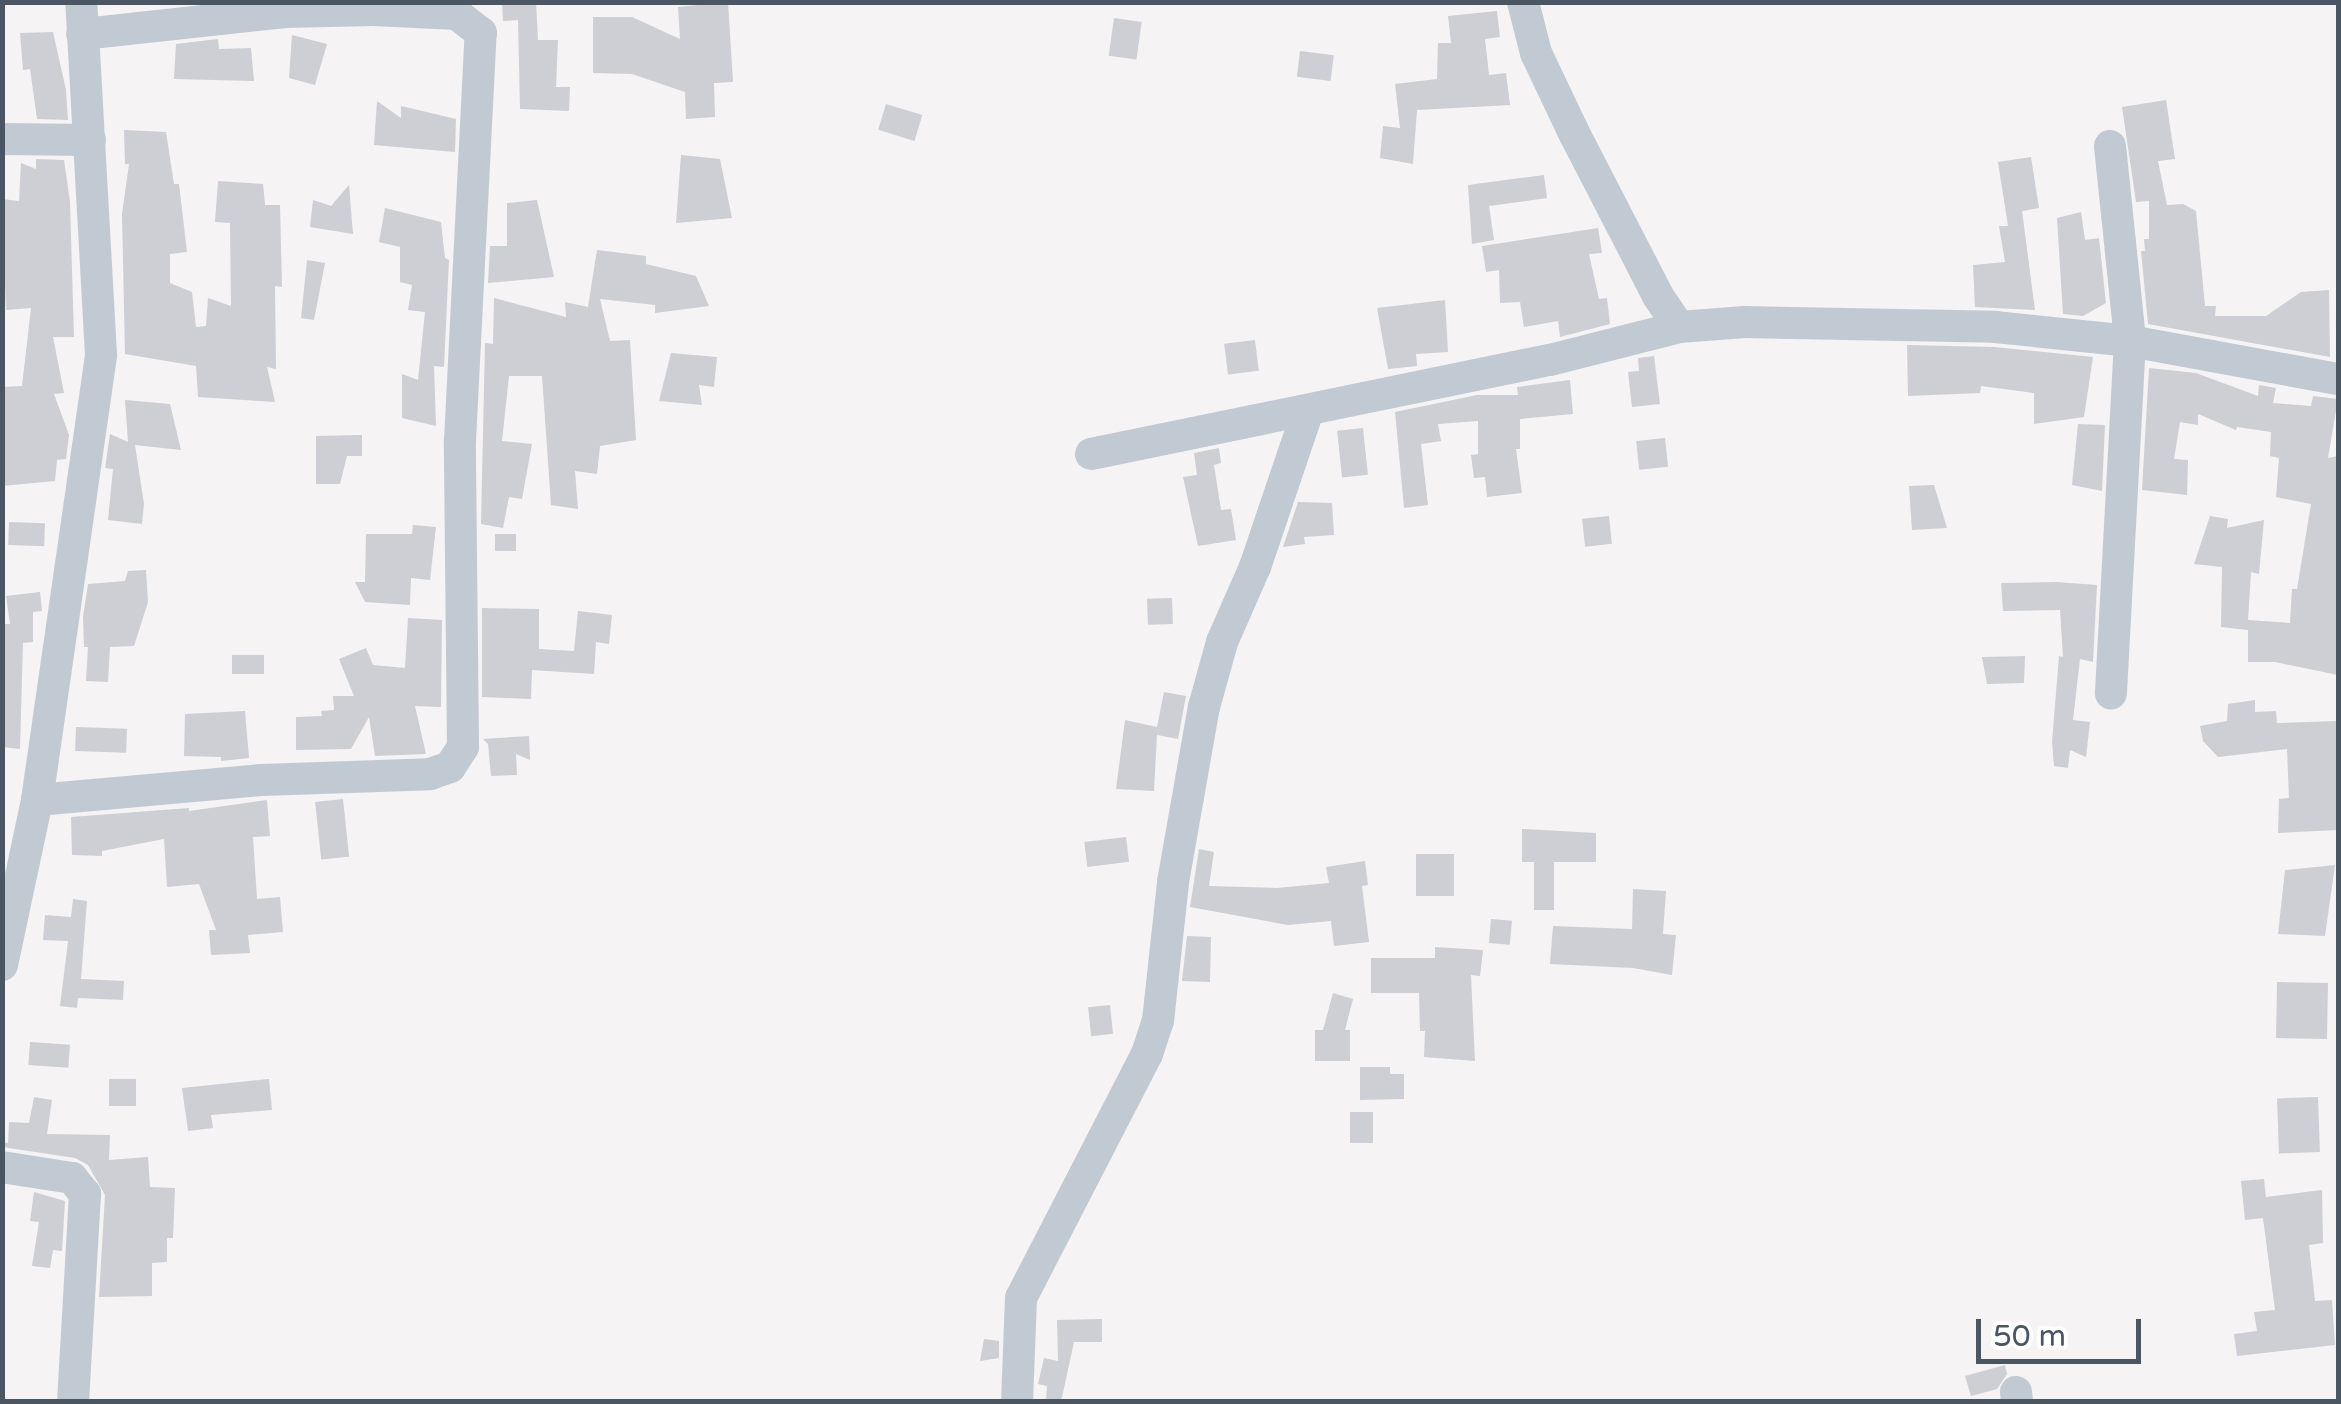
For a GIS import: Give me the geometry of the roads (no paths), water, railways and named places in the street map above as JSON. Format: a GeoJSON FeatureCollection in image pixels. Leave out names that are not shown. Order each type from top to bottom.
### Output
{"type":"FeatureCollection","features":[{"type":"Feature","properties":{"kind":"street"},"geometry":{"type":"LineString","coordinates":[[1523,2],[1536,53],[1574,133],[1658,296],[1679,327]]}},
{"type":"Feature","properties":{"kind":"street"},"geometry":{"type":"LineString","coordinates":[[2,965],[37,800],[101,355],[82,18],[374,10],[457,14],[481,33],[460,442],[464,748],[450,768],[430,774],[262,780],[37,800]]}},
{"type":"Feature","properties":{"kind":"street"},"geometry":{"type":"LineString","coordinates":[[2,139],[90,140]]}},
{"type":"Feature","properties":{"kind":"street"},"geometry":{"type":"LineString","coordinates":[[2110,146],[2130,340],[2111,693]]}},
{"type":"Feature","properties":{"kind":"street"},"geometry":{"type":"LineString","coordinates":[[1092,454],[1550,360],[1679,327],[1744,322],[1995,327],[2130,340],[2338,379]]}},
{"type":"Feature","properties":{"kind":"street"},"geometry":{"type":"LineString","coordinates":[[1017,1402],[1022,1298],[1147,1054],[1158,1022],[1173,882],[1204,707],[1222,642],[1255,567],[1308,410]]}},
{"type":"Feature","properties":{"kind":"street"},"geometry":{"type":"LineString","coordinates":[[2,1167],[72,1178],[85,1194],[72,1402]]}}]}
